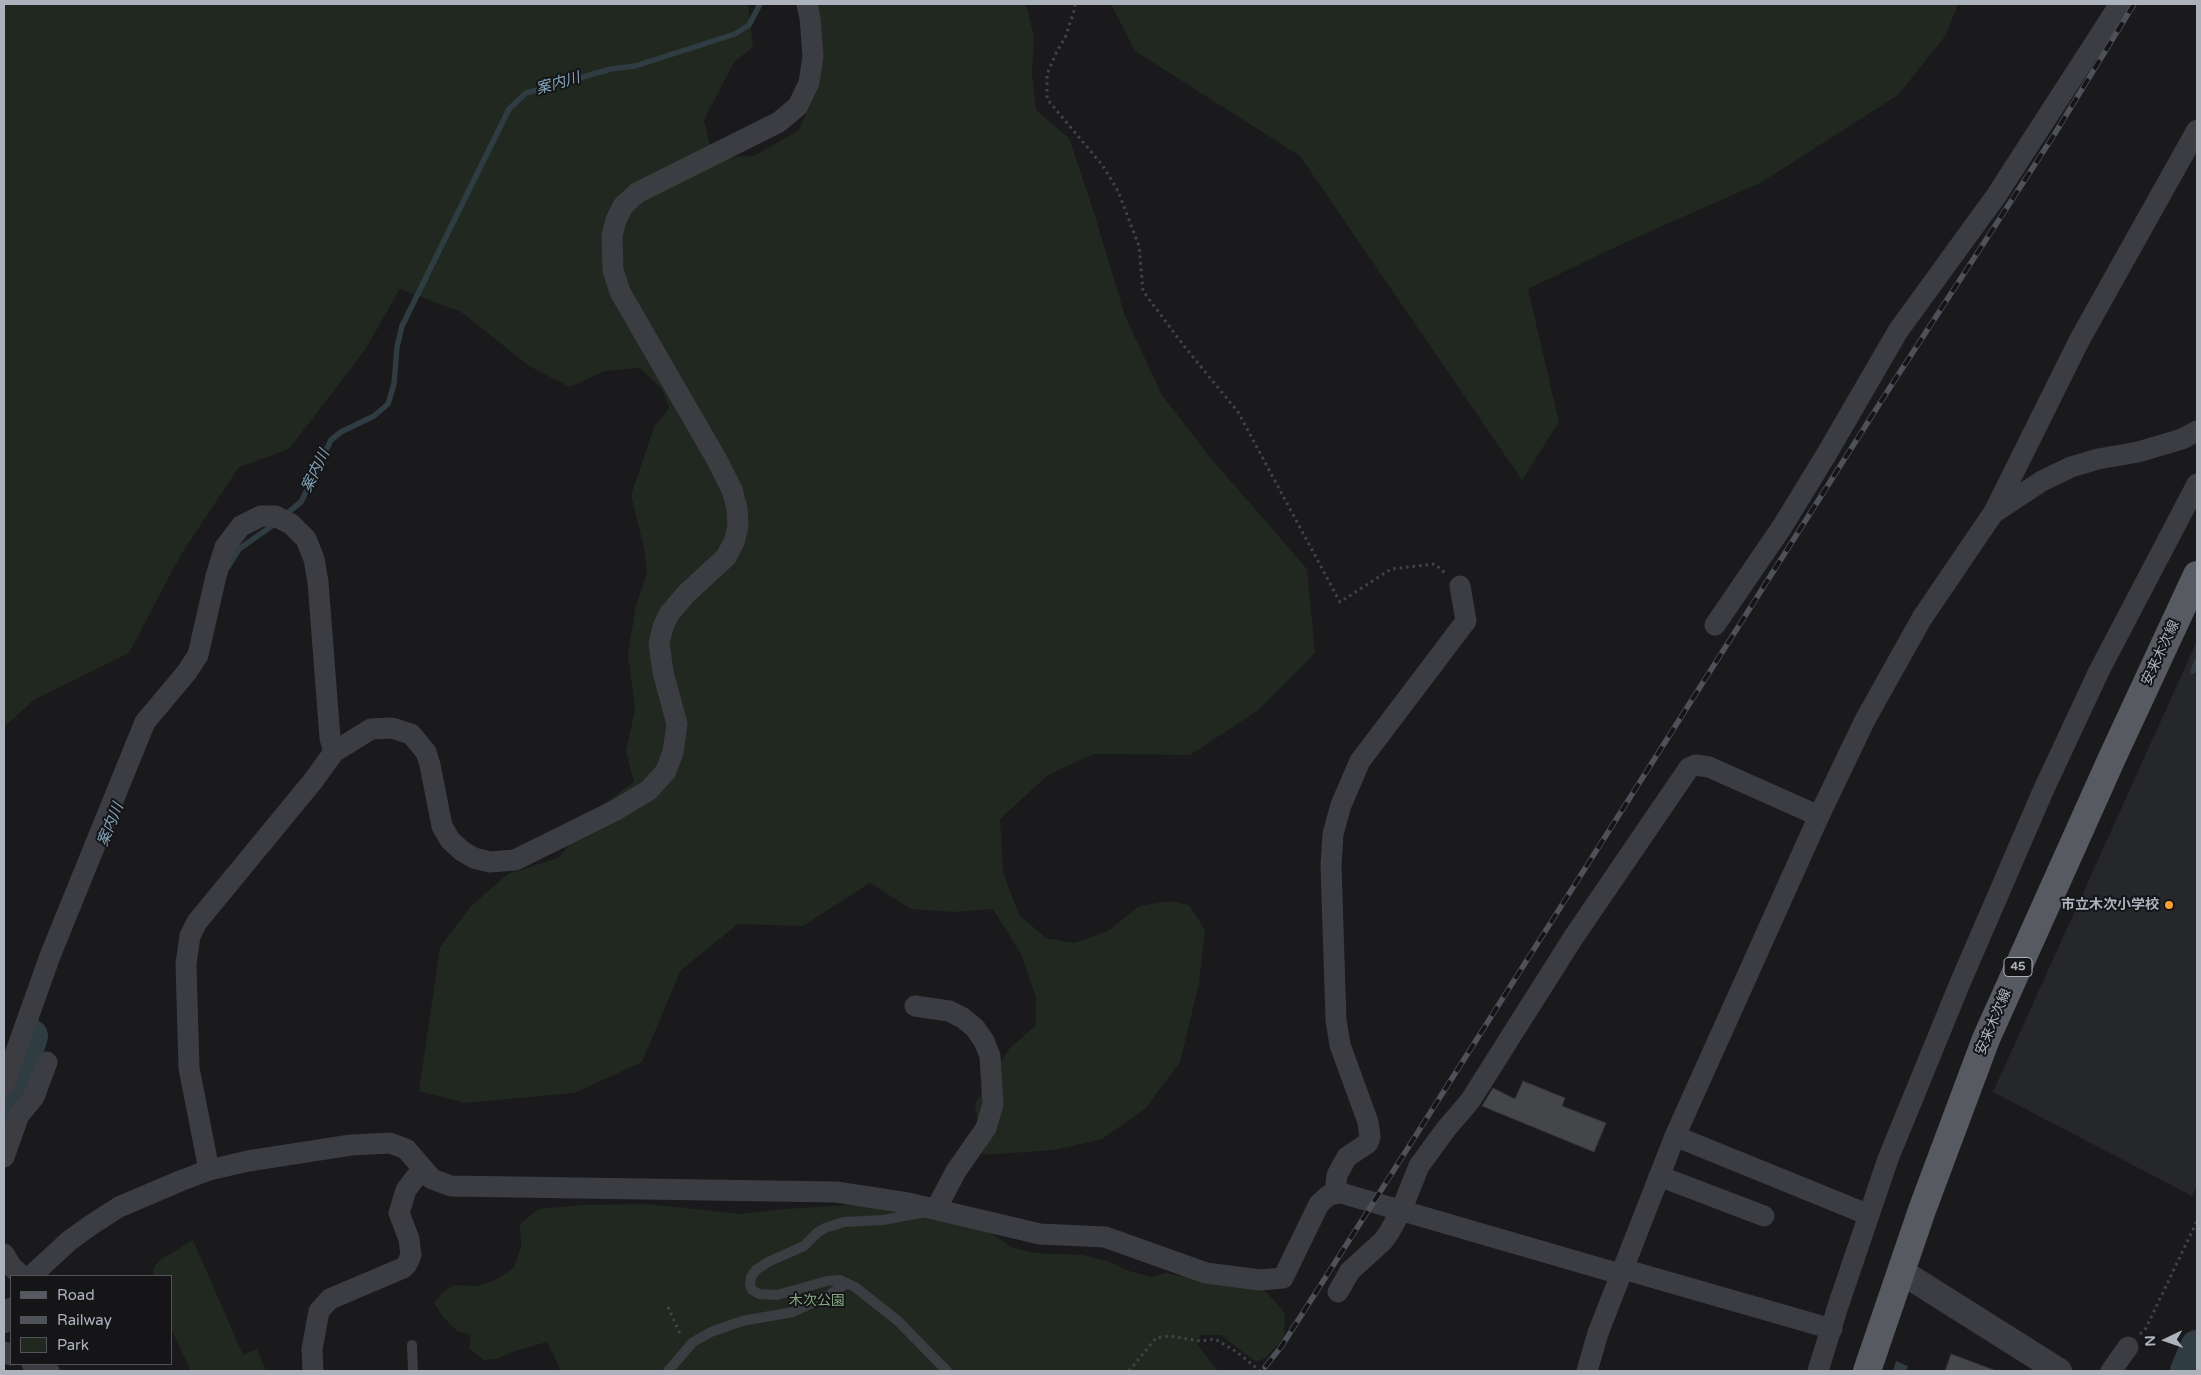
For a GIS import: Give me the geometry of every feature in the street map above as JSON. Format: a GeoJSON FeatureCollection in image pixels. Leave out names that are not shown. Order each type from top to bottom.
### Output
{"type":"FeatureCollection","features":[{"type":"Feature","properties":{"kind":"main road","name":"安来木次線"},"geometry":{"type":"LineString","coordinates":[[1867,1371],[1922,1210],[1986,1039],[2112,758],[2197,575]]}},
{"type":"Feature","properties":{"kind":"street"},"geometry":{"type":"LineString","coordinates":[[209,1170],[189,1068],[186,964],[190,936],[197,922],[313,781],[334,752],[354,737],[371,729],[392,728],[411,734],[426,752],[442,826],[450,840],[462,851],[474,858],[490,862],[515,860],[558,837],[616,810],[649,790],[666,771],[673,752],[677,724],[663,672],[659,643],[662,628],[669,614],[686,594],[726,557],[734,542],[738,527],[732,490],[717,460],[620,292],[613,270],[612,235],[616,220],[623,206],[637,193],[780,122],[798,106],[809,83],[813,56],[807,4]]}},
{"type":"Feature","properties":{"kind":"street"},"geometry":{"type":"LineString","coordinates":[[1715,625],[1792,512],[1898,331],[1996,196],[2120,4]]}},
{"type":"Feature","properties":{"kind":"street"},"geometry":{"type":"LineString","coordinates":[[1587,1371],[1598,1333],[1675,1136],[1819,816],[1865,720],[1922,618],[1994,512],[2080,339],[2197,130]]}},
{"type":"Feature","properties":{"kind":"street"},"geometry":{"type":"LineString","coordinates":[[1994,512],[2042,481],[2071,467],[2098,459],[2138,452],[2182,439],[2197,431]]}},
{"type":"Feature","properties":{"kind":"street"},"geometry":{"type":"LineString","coordinates":[[1818,1371],[1868,1215],[1920,1078],[2043,792],[2108,654],[2197,484]]}},
{"type":"Feature","properties":{"kind":"street"},"geometry":{"type":"LineString","coordinates":[[4,1085],[50,956],[145,722],[187,672],[198,655],[216,576],[225,547],[241,526],[253,519],[269,516],[280,518],[291,524],[306,539],[314,558],[318,582],[330,738],[334,752]]}},
{"type":"Feature","properties":{"kind":"street"},"geometry":{"type":"LineString","coordinates":[[1335,1193],[1337,1176],[1347,1157],[1368,1143],[1370,1137],[1368,1122],[1340,1045],[1336,1020],[1331,884],[1333,834],[1341,804],[1360,761],[1466,621],[1460,586]]}},
{"type":"Feature","properties":{"kind":"street"},"geometry":{"type":"LineString","coordinates":[[1338,1292],[1350,1271],[1383,1241],[1401,1211],[1419,1166],[1446,1129],[1470,1101],[1573,938],[1689,768],[1696,765],[1709,767],[1819,816]]}},
{"type":"Feature","properties":{"kind":"street"},"geometry":{"type":"LineString","coordinates":[[915,1006],[948,1011],[963,1018],[975,1028],[984,1041],[990,1056],[993,1104],[988,1122],[980,1140],[956,1171],[936,1209]]}},
{"type":"Feature","properties":{"kind":"street"},"geometry":{"type":"LineString","coordinates":[[4,1156],[19,1115],[34,1097],[46,1062]]}},
{"type":"Feature","properties":{"kind":"street"},"geometry":{"type":"LineString","coordinates":[[1675,1136],[1868,1215]]}},
{"type":"Feature","properties":{"kind":"street"},"geometry":{"type":"LineString","coordinates":[[32,1275],[69,1241],[119,1207],[150,1192],[209,1170],[248,1161],[351,1145],[390,1142],[406,1149],[424,1172],[437,1182],[451,1186],[836,1192],[908,1202],[1040,1234],[1105,1237],[1206,1273],[1260,1280],[1282,1278],[1319,1204],[1324,1198],[1335,1193],[1832,1329]]}},
{"type":"Feature","properties":{"kind":"street"},"geometry":{"type":"LineString","coordinates":[[313,1371],[312,1349],[319,1311],[330,1299],[403,1268],[407,1264],[411,1255],[409,1239],[399,1213],[406,1190],[415,1178],[424,1172]]}},
{"type":"Feature","properties":{"kind":"street"},"geometry":{"type":"LineString","coordinates":[[1659,1176],[1764,1216]]}},
{"type":"Feature","properties":{"kind":"street"},"geometry":{"type":"LineString","coordinates":[[4,1254],[12,1267],[21,1275]]}},
{"type":"Feature","properties":{"kind":"street"},"geometry":{"type":"LineString","coordinates":[[1902,1272],[2059,1371]]}},
{"type":"Feature","properties":{"kind":"street"},"geometry":{"type":"LineString","coordinates":[[4,1323],[10,1310]]}},
{"type":"Feature","properties":{"kind":"street"},"geometry":{"type":"LineString","coordinates":[[2111,1371],[2128,1348]]}},
{"type":"Feature","properties":{"kind":"street"},"geometry":{"type":"LineString","coordinates":[[34,1365],[49,1371]]}},
{"type":"Feature","properties":{"kind":"lane"},"geometry":{"type":"LineString","coordinates":[[936,1209],[910,1216],[835,1224],[818,1232],[804,1246],[761,1266],[749,1281],[752,1290],[764,1296],[777,1295],[827,1281],[840,1280],[847,1283],[855,1287],[898,1321],[947,1371]]}},
{"type":"Feature","properties":{"kind":"lane"},"geometry":{"type":"LineString","coordinates":[[668,1371],[686,1348],[701,1337],[729,1324],[793,1312],[829,1295],[847,1283]]}},
{"type":"Feature","properties":{"kind":"lane"},"geometry":{"type":"LineString","coordinates":[[412,1345],[413,1371]]}},
{"type":"Feature","properties":{"kind":"path"},"geometry":{"type":"LineString","coordinates":[[1075,4],[1065,38],[1047,74],[1047,99],[1103,166],[1118,191],[1139,246],[1142,291],[1238,412],[1340,602],[1391,569],[1436,564],[1460,586]]}},
{"type":"Feature","properties":{"kind":"path"},"geometry":{"type":"LineString","coordinates":[[2128,1348],[2146,1328],[2197,1221]]}},
{"type":"Feature","properties":{"kind":"path"},"geometry":{"type":"LineString","coordinates":[[668,1307],[686,1348]]}},
{"type":"Feature","properties":{"kind":"path"},"geometry":{"type":"LineString","coordinates":[[1129,1371],[1156,1338],[1169,1336],[1200,1341],[1214,1339],[1237,1352],[1260,1371]]}},
{"type":"Feature","properties":{"kind":"shaded area"},"geometry":{"type":"Polygon","coordinates":[[[2197,641],[2197,1186],[2192,1196],[1993,1092],[2197,641]]]}},
{"type":"Feature","properties":{"kind":"shaded area"},"geometry":{"type":"Polygon","coordinates":[[[1896,1361],[1908,1366],[1906,1371],[1893,1371],[1896,1361]]]}},
{"type":"Feature","properties":{"kind":"green space"},"geometry":{"type":"Polygon","coordinates":[[[4,4],[748,4],[753,47],[734,62],[704,120],[710,146],[734,157],[754,156],[798,131],[819,87],[812,4],[1026,4],[1034,37],[1032,74],[1036,110],[1069,138],[1125,316],[1162,395],[1209,456],[1307,569],[1315,653],[1257,711],[1190,755],[1093,754],[1048,775],[1000,819],[1003,872],[1019,915],[1046,938],[1075,943],[1108,931],[1139,906],[1170,901],[1189,905],[1205,930],[1199,983],[1180,1062],[1145,1109],[1102,1139],[1055,1150],[983,1155],[975,1104],[1009,1049],[1036,1025],[1036,998],[1021,954],[993,909],[953,912],[911,909],[870,883],[803,926],[738,924],[681,970],[642,1062],[574,1093],[465,1103],[419,1091],[440,947],[471,906],[508,874],[558,858],[601,806],[634,782],[626,752],[635,709],[628,654],[636,606],[647,573],[644,548],[631,495],[654,427],[669,408],[662,389],[640,368],[605,371],[570,387],[529,366],[461,312],[400,289],[365,350],[289,449],[239,467],[180,556],[129,653],[34,700],[4,727],[4,4]]]}},
{"type":"Feature","properties":{"kind":"green space"},"geometry":{"type":"Polygon","coordinates":[[[1111,4],[1958,4],[1946,35],[1898,95],[1762,182],[1626,242],[1528,289],[1559,422],[1522,480],[1300,156],[1135,51],[1111,4]]]}},
{"type":"Feature","properties":{"kind":"green space","name":"木次公園"},"geometry":{"type":"Polygon","coordinates":[[[648,1204],[740,1214],[865,1204],[983,1228],[1013,1248],[1037,1253],[1082,1255],[1108,1261],[1129,1271],[1151,1277],[1166,1273],[1195,1279],[1261,1286],[1285,1313],[1284,1338],[1265,1358],[1256,1362],[1221,1335],[1200,1335],[1197,1344],[1218,1371],[561,1371],[547,1342],[509,1353],[497,1359],[484,1360],[469,1348],[471,1335],[457,1331],[444,1318],[434,1303],[442,1293],[454,1285],[477,1286],[495,1280],[514,1268],[521,1247],[520,1224],[538,1209],[582,1205],[648,1204]]]}},
{"type":"Feature","properties":{"kind":"green space"},"geometry":{"type":"Polygon","coordinates":[[[193,1240],[243,1355],[257,1349],[266,1371],[191,1371],[172,1331],[172,1275],[153,1275],[153,1268],[160,1260],[193,1240]]]}},
{"type":"Feature","properties":{"kind":"building"},"geometry":{"type":"Polygon","coordinates":[[[1523,1081],[1565,1098],[1562,1106],[1606,1123],[1594,1152],[1482,1106],[1493,1088],[1515,1099],[1523,1081]]]}},
{"type":"Feature","properties":{"kind":"building"},"geometry":{"type":"Polygon","coordinates":[[[1951,1354],[1994,1370],[1945,1371],[1951,1354]]]}},
{"type":"Feature","properties":{"kind":"waterway","name":"案内川"},"geometry":{"type":"LineString","coordinates":[[285,515],[301,502],[331,440],[341,432],[374,416],[388,404],[394,384],[397,347],[402,326],[509,109],[526,93],[611,69],[635,66],[735,34],[749,25],[760,4]]}},
{"type":"Feature","properties":{"kind":"waterway","name":"案内川"},"geometry":{"type":"LineString","coordinates":[[228,567],[239,549],[276,523]]}},
{"type":"Feature","properties":{"kind":"waterway"},"geometry":{"type":"LineString","coordinates":[[2193,671],[2197,661]]}},
{"type":"Feature","properties":{"kind":"waterway","name":"案内川"},"geometry":{"type":"LineString","coordinates":[[4,1121],[31,1036]]}},
{"type":"Feature","properties":{"kind":"waterway"},"geometry":{"type":"LineString","coordinates":[[2187,1371],[2197,1347]]}},
{"type":"Feature","properties":{"kind":"railway"},"geometry":{"type":"LineString","coordinates":[[1265,1367],[1281,1347],[1887,392],[2054,135],[2134,4]]}},
{"type":"Feature","properties":{"kind":"place","name":"市立木次小学校"},"geometry":{"type":"Point","coordinates":[2169,905]}}]}
